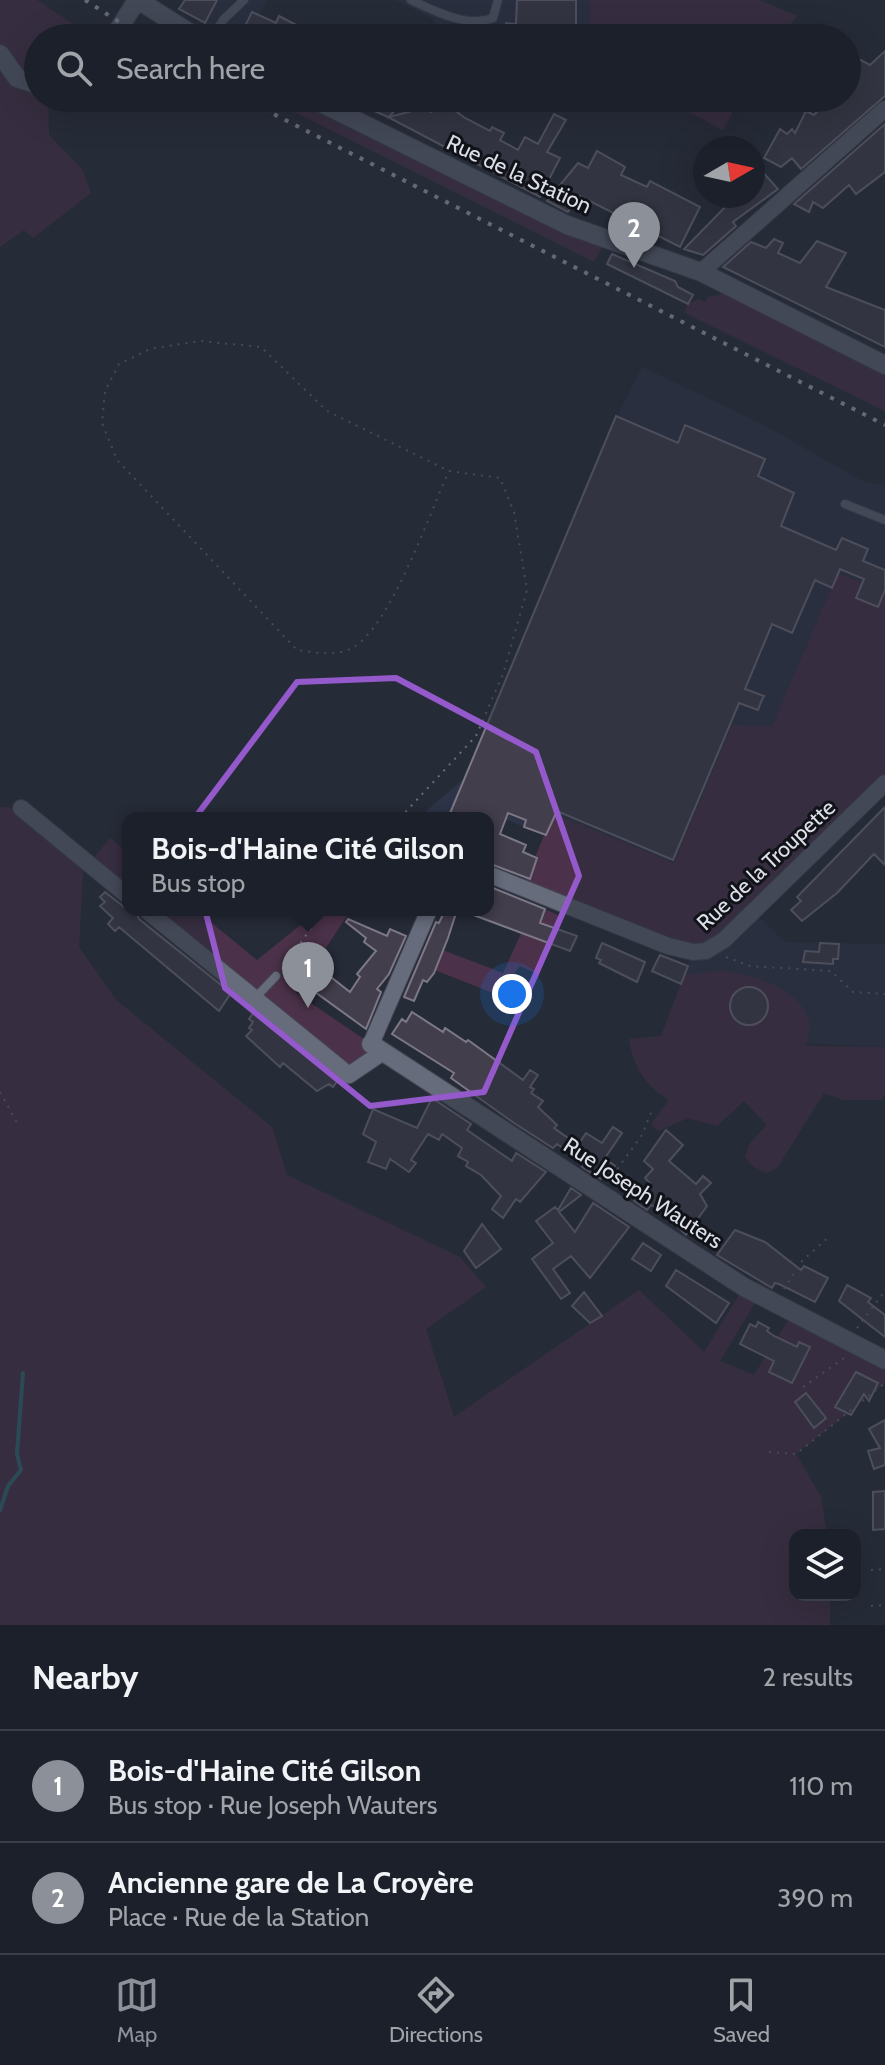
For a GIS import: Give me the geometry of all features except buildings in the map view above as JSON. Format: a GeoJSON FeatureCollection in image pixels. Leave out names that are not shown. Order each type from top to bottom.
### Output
{"type":"FeatureCollection","features":[{"type":"Feature","properties":{"kind":"street"},"geometry":{"type":"LineString","coordinates":[[122,24],[138,0],[176,24]]}},
{"type":"Feature","properties":{"kind":"street"},"geometry":{"type":"LineString","coordinates":[[0,54],[17,78],[24,80]]}},
{"type":"Feature","properties":{"kind":"street"},"geometry":{"type":"LineString","coordinates":[[701,272],[885,109]]}},
{"type":"Feature","properties":{"kind":"street","name":"Rue de la Station"},"geometry":{"type":"LineString","coordinates":[[339,112],[567,225],[701,272],[885,365]]}},
{"type":"Feature","properties":{"kind":"street","name":"Rue de la Troupette"},"geometry":{"type":"LineString","coordinates":[[494,876],[668,946],[693,952],[711,948],[724,940],[885,783]]}},
{"type":"Feature","properties":{"kind":"street"},"geometry":{"type":"LineString","coordinates":[[21,808],[122,891]]}},
{"type":"Feature","properties":{"kind":"street"},"geometry":{"type":"LineString","coordinates":[[153,916],[349,1075],[377,1048],[427,916]]}},
{"type":"Feature","properties":{"kind":"street","name":"Rue Joseph Wauters"},"geometry":{"type":"LineString","coordinates":[[377,1048],[599,1195],[775,1305],[885,1360]]}},
{"type":"Feature","properties":{"kind":"lane"},"geometry":{"type":"LineString","coordinates":[[221,24],[244,0]]}},
{"type":"Feature","properties":{"kind":"lane"},"geometry":{"type":"LineString","coordinates":[[411,0],[440,14],[481,22],[493,18],[498,0]]}},
{"type":"Feature","properties":{"kind":"lane"},"geometry":{"type":"LineString","coordinates":[[845,504],[885,520]]}},
{"type":"Feature","properties":{"kind":"lane"},"geometry":{"type":"LineString","coordinates":[[255,998],[276,976]]}},
{"type":"Feature","properties":{"kind":"path"},"geometry":{"type":"LineString","coordinates":[[406,812],[476,736],[503,674],[527,590],[514,512],[500,478],[449,471],[327,411],[261,347],[200,341],[150,349],[119,364],[105,391],[102,423],[117,460],[297,650],[326,654],[352,648],[380,623],[449,471]]}},
{"type":"Feature","properties":{"kind":"path"},"geometry":{"type":"LineString","coordinates":[[276,976],[320,916]]}},
{"type":"Feature","properties":{"kind":"path"},"geometry":{"type":"LineString","coordinates":[[711,948],[750,966],[831,971],[853,992],[885,994]]}},
{"type":"Feature","properties":{"kind":"path"},"geometry":{"type":"LineString","coordinates":[[0,1092],[19,1126]]}},
{"type":"Feature","properties":{"kind":"path"},"geometry":{"type":"LineString","coordinates":[[599,1195],[642,1135],[653,1108]]}},
{"type":"Feature","properties":{"kind":"path"},"geometry":{"type":"LineString","coordinates":[[775,1305],[802,1261],[830,1236]]}},
{"type":"Feature","properties":{"kind":"path"},"geometry":{"type":"LineString","coordinates":[[803,1387],[852,1345],[885,1291]]}},
{"type":"Feature","properties":{"kind":"path"},"geometry":{"type":"LineString","coordinates":[[769,1452],[796,1454],[885,1383]]}},
{"type":"Feature","properties":{"kind":"path"},"geometry":{"type":"LineString","coordinates":[[871,1570],[885,1569]]}},
{"type":"Feature","properties":{"kind":"path"},"geometry":{"type":"LineString","coordinates":[[871,1606],[885,1605]]}},
{"type":"Feature","properties":{"kind":"highlighted area"},"geometry":{"type":"Polygon","coordinates":[[[396,678],[536,752],[579,876],[484,1092],[370,1106],[225,988],[185,831],[297,682],[396,678]]]}},
{"type":"Feature","properties":{"kind":"shaded area"},"geometry":{"type":"Polygon","coordinates":[[[0,0],[37,0],[73,24],[24,24],[24,112],[48,112],[49,135],[82,169],[91,193],[33,238],[24,230],[0,247],[0,0]]]}},
{"type":"Feature","properties":{"kind":"shaded area"},"geometry":{"type":"Polygon","coordinates":[[[215,0],[267,0],[257,18],[249,15],[245,24],[204,24],[215,0]]]}},
{"type":"Feature","properties":{"kind":"shaded area"},"geometry":{"type":"Polygon","coordinates":[[[396,0],[591,0],[590,24],[436,24],[432,18],[396,0]]]}},
{"type":"Feature","properties":{"kind":"shaded area"},"geometry":{"type":"Polygon","coordinates":[[[591,0],[759,0],[797,16],[790,24],[590,24],[591,0]]]}},
{"type":"Feature","properties":{"kind":"shaded area"},"geometry":{"type":"Polygon","coordinates":[[[295,112],[338,112],[602,247],[594,262],[295,112]]]}},
{"type":"Feature","properties":{"kind":"shaded area"},"geometry":{"type":"Polygon","coordinates":[[[689,112],[733,112],[723,130],[689,112]]]}},
{"type":"Feature","properties":{"kind":"shaded area"},"geometry":{"type":"Polygon","coordinates":[[[727,293],[885,365],[885,411],[685,313],[687,304],[699,299],[705,302],[708,297],[727,293]]]}},
{"type":"Feature","properties":{"kind":"shaded area"},"geometry":{"type":"Polygon","coordinates":[[[642,367],[764,425],[862,481],[885,485],[885,592],[838,573],[772,726],[732,725],[674,863],[553,813],[543,835],[458,799],[452,812],[425,812],[467,776],[615,421],[642,367]]]}},
{"type":"Feature","properties":{"kind":"shaded area"},"geometry":{"type":"Polygon","coordinates":[[[838,573],[885,592],[885,783],[706,951],[523,887],[553,813],[674,863],[732,725],[772,726],[838,573]]]}},
{"type":"Feature","properties":{"kind":"shaded area"},"geometry":{"type":"Polygon","coordinates":[[[0,807],[21,808],[89,864],[110,838],[122,848],[122,891],[89,865],[83,870],[79,947],[116,1000],[272,1127],[287,1175],[460,1257],[486,1287],[426,1329],[454,1417],[639,1290],[704,1352],[744,1287],[759,1296],[720,1361],[754,1375],[792,1314],[885,1360],[885,1383],[796,1454],[821,1497],[826,1529],[789,1529],[789,1601],[830,1601],[830,1625],[0,1625],[0,807]]]}},
{"type":"Feature","properties":{"kind":"shaded area"},"geometry":{"type":"Polygon","coordinates":[[[534,905],[563,917],[537,974],[520,966],[498,995],[432,969],[440,949],[503,973],[534,905]]]}},
{"type":"Feature","properties":{"kind":"shaded area"},"geometry":{"type":"Polygon","coordinates":[[[753,912],[785,942],[885,944],[885,1047],[661,1037],[693,952],[753,912]]]}},
{"type":"Feature","properties":{"kind":"shaded area"},"geometry":{"type":"Polygon","coordinates":[[[154,916],[203,916],[257,960],[312,916],[347,916],[296,993],[383,1052],[356,1074],[154,916]]]}},
{"type":"Feature","properties":{"kind":"shaded area"},"geometry":{"type":"Polygon","coordinates":[[[723,971],[774,985],[796,1000],[809,1021],[806,1046],[885,1047],[885,1095],[881,1100],[843,1100],[824,1093],[777,1168],[767,1173],[754,1167],[745,1157],[750,1143],[767,1125],[744,1101],[717,1126],[688,1118],[658,1131],[651,1124],[669,1100],[647,1081],[631,1049],[629,1039],[661,1036],[685,974],[723,971]]]}},
{"type":"Feature","properties":{"kind":"waterway"},"geometry":{"type":"LineString","coordinates":[[0,1510],[8,1486],[21,1470],[17,1454],[23,1373]]}},
{"type":"Feature","properties":{"kind":"railway"},"geometry":{"type":"LineString","coordinates":[[85,0],[122,24]]}},
{"type":"Feature","properties":{"kind":"railway"},"geometry":{"type":"LineString","coordinates":[[270,112],[885,425]]}},
{"type":"Feature","properties":{"kind":"place","name":"Ancienne gare de La Croyère"},"geometry":{"type":"Point","coordinates":[634,268]}},
{"type":"Feature","properties":{"kind":"place","name":"Bois-d'Haine Cité Gilson"},"geometry":{"type":"Point","coordinates":[308,1008]}}]}
